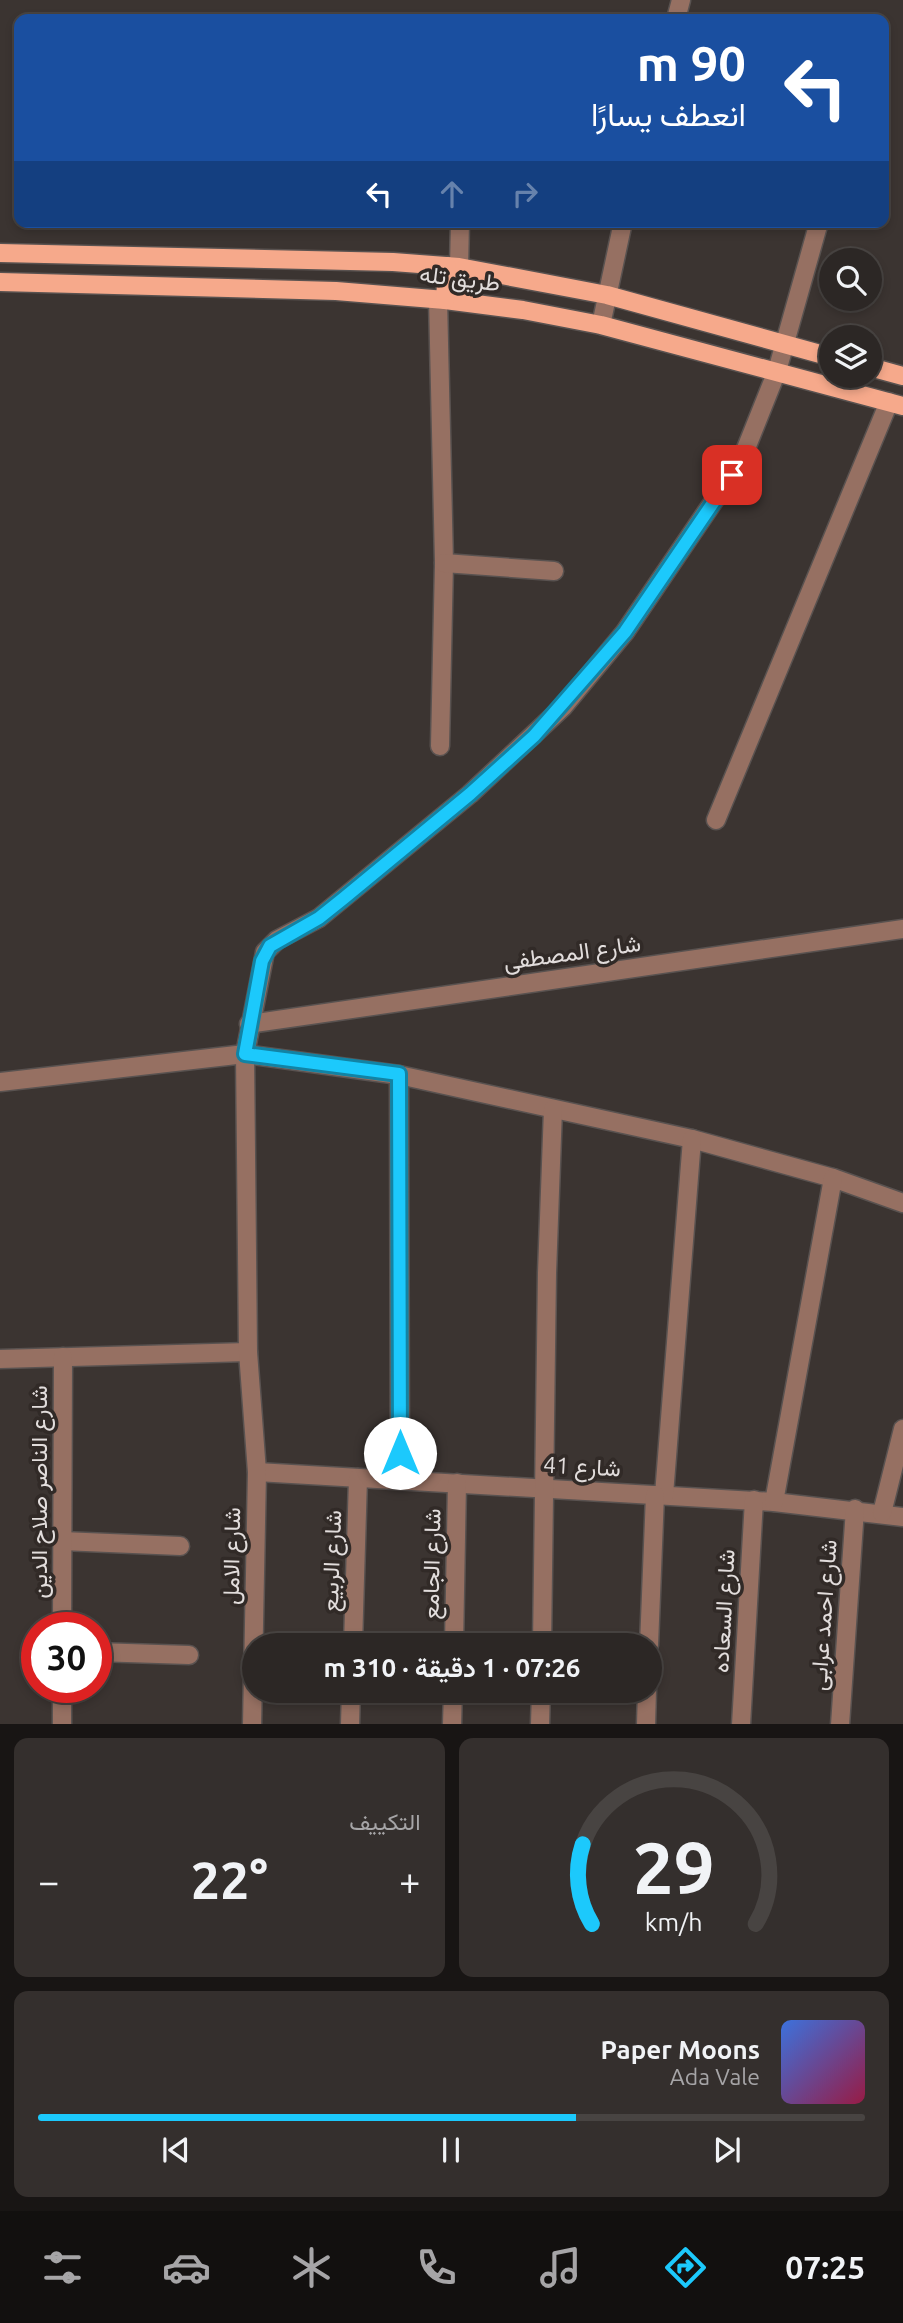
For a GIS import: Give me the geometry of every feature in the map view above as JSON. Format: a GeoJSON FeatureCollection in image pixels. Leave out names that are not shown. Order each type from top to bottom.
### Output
{"type":"FeatureCollection","features":[{"type":"Feature","properties":{"kind":"main road","name":"طريق تله"},"geometry":{"type":"LineString","coordinates":[[0,253],[393,262],[453,266],[607,295],[819,353]]}},
{"type":"Feature","properties":{"kind":"main road"},"geometry":{"type":"LineString","coordinates":[[442,299],[453,266]]}},
{"type":"Feature","properties":{"kind":"main road","name":"طريق تله"},"geometry":{"type":"LineString","coordinates":[[0,282],[336,291],[442,299],[601,325],[896,404]]}},
{"type":"Feature","properties":{"kind":"main road"},"geometry":{"type":"LineString","coordinates":[[882,370],[903,376]]}},
{"type":"Feature","properties":{"kind":"street"},"geometry":{"type":"LineString","coordinates":[[453,266],[459,228]]}},
{"type":"Feature","properties":{"kind":"street"},"geometry":{"type":"LineString","coordinates":[[601,325],[622,228]]}},
{"type":"Feature","properties":{"kind":"street","name":"شارع الامل"},"geometry":{"type":"LineString","coordinates":[[252,1724],[257,1472],[248,1352],[245,1054],[262,961],[270,946],[319,918],[470,794],[563,707],[625,632],[741,461],[777,371],[817,228]]}},
{"type":"Feature","properties":{"kind":"street"},"geometry":{"type":"LineString","coordinates":[[440,746],[444,563],[442,299]]}},
{"type":"Feature","properties":{"kind":"street"},"geometry":{"type":"LineString","coordinates":[[716,820],[896,404]]}},
{"type":"Feature","properties":{"kind":"street"},"geometry":{"type":"LineString","coordinates":[[444,563],[554,571]]}},
{"type":"Feature","properties":{"kind":"street","name":"شارع المصطفى"},"geometry":{"type":"LineString","coordinates":[[249,1024],[903,929]]}},
{"type":"Feature","properties":{"kind":"street"},"geometry":{"type":"LineString","coordinates":[[0,1082],[245,1054],[399,1074],[692,1139],[833,1178],[903,1203]]}},
{"type":"Feature","properties":{"kind":"street"},"geometry":{"type":"LineString","coordinates":[[399,1074],[400,1480]]}},
{"type":"Feature","properties":{"kind":"street"},"geometry":{"type":"LineString","coordinates":[[542,1633],[553,1109]]}},
{"type":"Feature","properties":{"kind":"street"},"geometry":{"type":"LineString","coordinates":[[650,1633],[692,1139]]}},
{"type":"Feature","properties":{"kind":"street"},"geometry":{"type":"LineString","coordinates":[[774,1502],[833,1178]]}},
{"type":"Feature","properties":{"kind":"street"},"geometry":{"type":"LineString","coordinates":[[0,1359],[248,1352]]}},
{"type":"Feature","properties":{"kind":"street","name":"شارع الناصر صلاح الدين"},"geometry":{"type":"LineString","coordinates":[[62,1612],[63,1357]]}},
{"type":"Feature","properties":{"kind":"street"},"geometry":{"type":"LineString","coordinates":[[882,1513],[903,1429]]}},
{"type":"Feature","properties":{"kind":"street","name":"شارع 41"},"geometry":{"type":"LineString","coordinates":[[257,1472],[754,1500],[855,1509],[903,1517]]}},
{"type":"Feature","properties":{"kind":"street","name":"شارع الربيع"},"geometry":{"type":"LineString","coordinates":[[353,1633],[358,1478]]}},
{"type":"Feature","properties":{"kind":"street","name":"شارع الجامع"},"geometry":{"type":"LineString","coordinates":[[454,1633],[457,1483]]}},
{"type":"Feature","properties":{"kind":"street","name":"شارع السعاده"},"geometry":{"type":"LineString","coordinates":[[741,1724],[754,1500]]}},
{"type":"Feature","properties":{"kind":"street","name":"شارع احمد عرابى"},"geometry":{"type":"LineString","coordinates":[[839,1724],[855,1509]]}},
{"type":"Feature","properties":{"kind":"street"},"geometry":{"type":"LineString","coordinates":[[62,1541],[180,1546]]}},
{"type":"Feature","properties":{"kind":"street"},"geometry":{"type":"LineString","coordinates":[[112,1654],[189,1656]]}},
{"type":"Feature","properties":{"kind":"street"},"geometry":{"type":"LineString","coordinates":[[62,1703],[62,1724]]}},
{"type":"Feature","properties":{"kind":"street"},"geometry":{"type":"LineString","coordinates":[[350,1724],[351,1703]]}},
{"type":"Feature","properties":{"kind":"street"},"geometry":{"type":"LineString","coordinates":[[452,1724],[453,1703]]}},
{"type":"Feature","properties":{"kind":"street"},"geometry":{"type":"LineString","coordinates":[[540,1724],[541,1703]]}},
{"type":"Feature","properties":{"kind":"street"},"geometry":{"type":"LineString","coordinates":[[646,1724],[647,1703]]}},
{"type":"Feature","properties":{"kind":"route"},"geometry":{"type":"LineString","coordinates":[[400,1453],[399,1074],[245,1054],[262,961],[276,940],[304,928],[365,881],[470,794],[563,707],[625,632],[732,475]]}}]}
